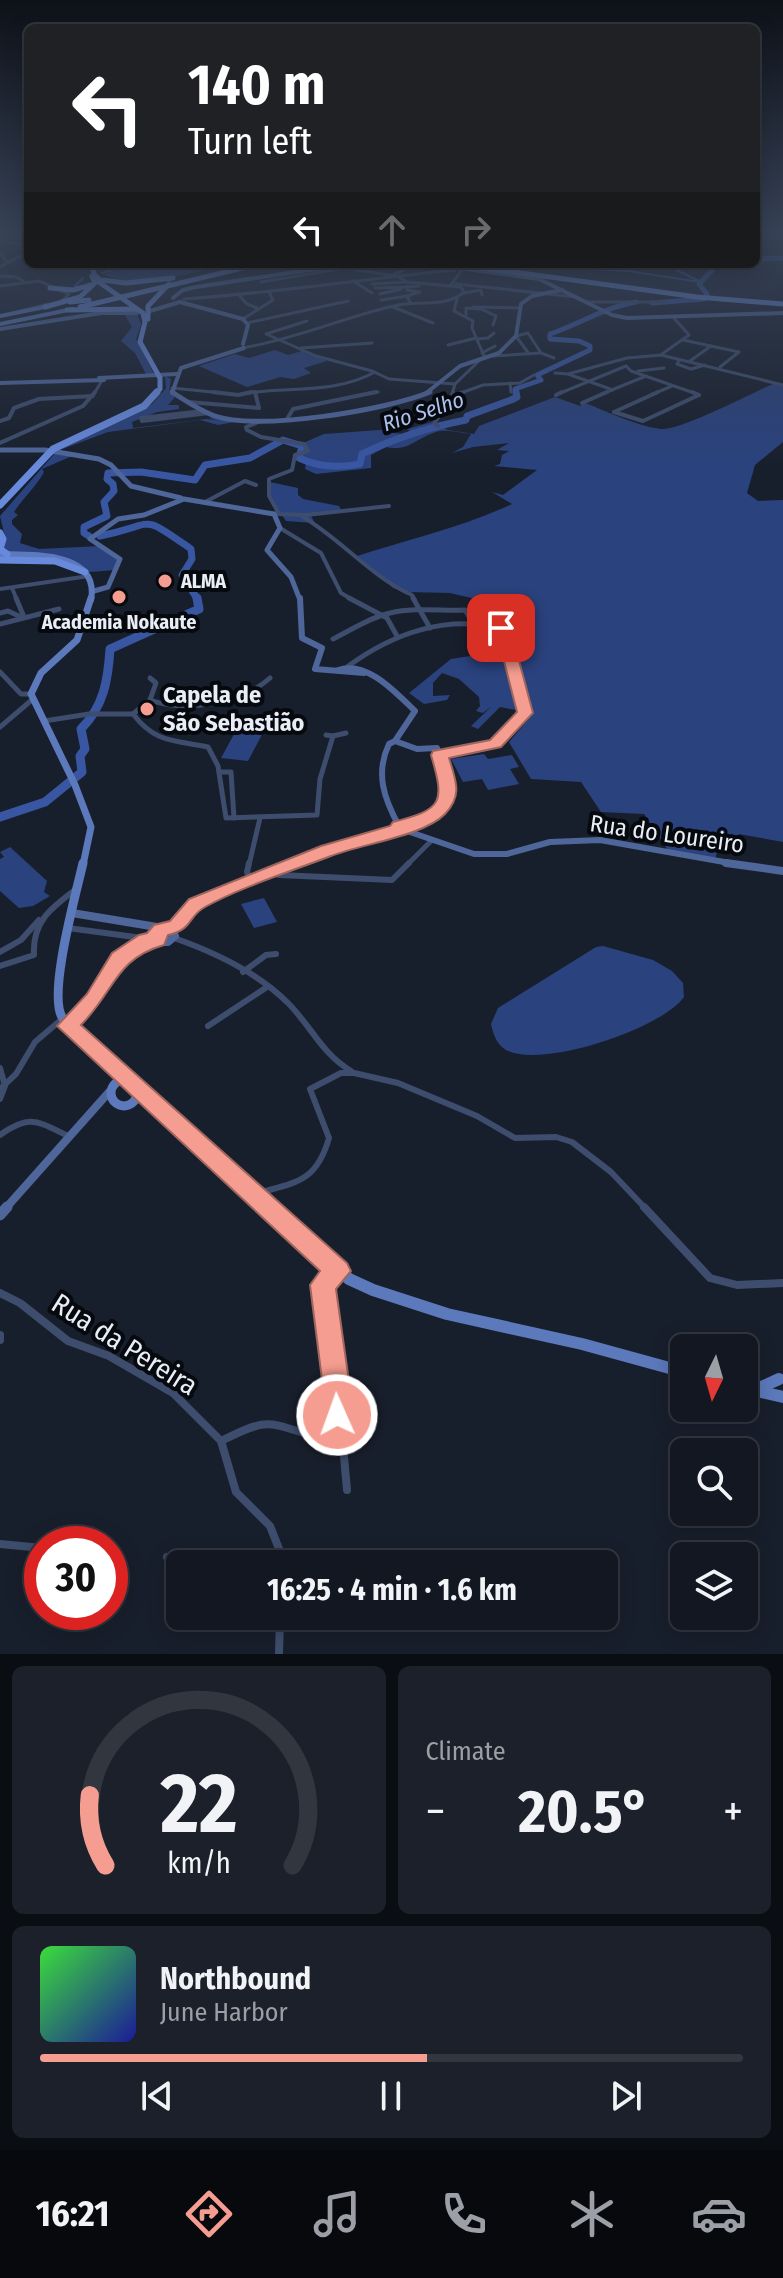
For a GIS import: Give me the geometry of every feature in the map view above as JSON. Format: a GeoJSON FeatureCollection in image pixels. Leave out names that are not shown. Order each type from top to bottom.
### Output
{"type":"FeatureCollection","features":[{"type":"Feature","properties":{"kind":"highway"},"geometry":{"type":"LineString","coordinates":[[1,508],[52,451],[140,408],[157,394],[160,378],[140,342],[144,314],[140,312]]}},
{"type":"Feature","properties":{"kind":"highway"},"geometry":{"type":"LineString","coordinates":[[0,533],[2,556],[55,561],[87,574]]}},
{"type":"Feature","properties":{"kind":"main road"},"geometry":{"type":"LineString","coordinates":[[0,316],[17,312]]}},
{"type":"Feature","properties":{"kind":"main road"},"geometry":{"type":"LineString","coordinates":[[0,326],[58,312]]}},
{"type":"Feature","properties":{"kind":"main road"},"geometry":{"type":"LineString","coordinates":[[87,574],[94,589],[77,640],[33,683],[32,696],[73,780],[91,827],[57,992],[57,1001],[66,1022],[338,1271],[370,1290],[427,1308],[596,1347],[670,1368]]}},
{"type":"Feature","properties":{"kind":"main road"},"geometry":{"type":"LineString","coordinates":[[113,1068],[112,1094],[121,1104],[151,1102]]}},
{"type":"Feature","properties":{"kind":"main road"},"geometry":{"type":"LineString","coordinates":[[112,1094],[120,1083],[134,1085]]}},
{"type":"Feature","properties":{"kind":"main road"},"geometry":{"type":"LineString","coordinates":[[132,1101],[137,1097],[134,1085]]}},
{"type":"Feature","properties":{"kind":"main road"},"geometry":{"type":"LineString","coordinates":[[758,1387],[781,1378]]}},
{"type":"Feature","properties":{"kind":"main road"},"geometry":{"type":"LineString","coordinates":[[781,1378],[778,1387],[783,1396]]}},
{"type":"Feature","properties":{"kind":"main road"},"geometry":{"type":"LineString","coordinates":[[758,1390],[783,1396]]}},
{"type":"Feature","properties":{"kind":"street"},"geometry":{"type":"LineString","coordinates":[[44,320],[59,312]]}},
{"type":"Feature","properties":{"kind":"street"},"geometry":{"type":"LineString","coordinates":[[0,326],[104,313],[149,312]]}},
{"type":"Feature","properties":{"kind":"street"},"geometry":{"type":"LineString","coordinates":[[208,312],[245,321],[290,312]]}},
{"type":"Feature","properties":{"kind":"street"},"geometry":{"type":"LineString","coordinates":[[243,347],[245,321],[254,312]]}},
{"type":"Feature","properties":{"kind":"street"},"geometry":{"type":"LineString","coordinates":[[375,312],[281,341],[243,347],[181,368],[172,393],[206,412],[232,421],[287,419],[328,415],[414,399],[431,392],[460,366],[483,356],[541,353],[554,358]]}},
{"type":"Feature","properties":{"kind":"street"},"geometry":{"type":"LineString","coordinates":[[405,312],[433,323]]}},
{"type":"Feature","properties":{"kind":"street"},"geometry":{"type":"LineString","coordinates":[[458,312],[473,321],[483,356]]}},
{"type":"Feature","properties":{"kind":"street"},"geometry":{"type":"LineString","coordinates":[[487,312],[495,315],[493,325]]}},
{"type":"Feature","properties":{"kind":"street"},"geometry":{"type":"LineString","coordinates":[[519,312],[516,336],[529,354]]}},
{"type":"Feature","properties":{"kind":"street"},"geometry":{"type":"LineString","coordinates":[[607,312],[632,319],[783,313]]}},
{"type":"Feature","properties":{"kind":"street"},"geometry":{"type":"LineString","coordinates":[[661,355],[689,335],[673,317]]}},
{"type":"Feature","properties":{"kind":"street"},"geometry":{"type":"LineString","coordinates":[[307,321],[266,334],[323,358],[401,381],[455,384]]}},
{"type":"Feature","properties":{"kind":"street"},"geometry":{"type":"LineString","coordinates":[[448,345],[488,338],[494,333]]}},
{"type":"Feature","properties":{"kind":"street"},"geometry":{"type":"LineString","coordinates":[[493,356],[516,336],[528,333],[541,353]]}},
{"type":"Feature","properties":{"kind":"street"},"geometry":{"type":"LineString","coordinates":[[683,340],[739,352],[719,368]]}},
{"type":"Feature","properties":{"kind":"street"},"geometry":{"type":"LineString","coordinates":[[300,348],[372,343]]}},
{"type":"Feature","properties":{"kind":"street"},"geometry":{"type":"LineString","coordinates":[[452,396],[455,384],[495,346]]}},
{"type":"Feature","properties":{"kind":"street"},"geometry":{"type":"LineString","coordinates":[[690,361],[711,346]]}},
{"type":"Feature","properties":{"kind":"street"},"geometry":{"type":"LineString","coordinates":[[568,374],[624,359],[661,355],[719,368],[748,379],[783,385]]}},
{"type":"Feature","properties":{"kind":"street"},"geometry":{"type":"LineString","coordinates":[[624,359],[633,372],[699,395],[643,421],[614,412],[673,386]]}},
{"type":"Feature","properties":{"kind":"street"},"geometry":{"type":"LineString","coordinates":[[680,359],[677,364],[684,368],[696,369],[705,365]]}},
{"type":"Feature","properties":{"kind":"street"},"geometry":{"type":"LineString","coordinates":[[556,395],[626,366]]}},
{"type":"Feature","properties":{"kind":"street"},"geometry":{"type":"LineString","coordinates":[[633,372],[664,368]]}},
{"type":"Feature","properties":{"kind":"street"},"geometry":{"type":"LineString","coordinates":[[172,388],[238,395],[332,387],[357,382],[375,372]]}},
{"type":"Feature","properties":{"kind":"street"},"geometry":{"type":"LineString","coordinates":[[555,373],[568,374],[613,390]]}},
{"type":"Feature","properties":{"kind":"street"},"geometry":{"type":"LineString","coordinates":[[0,382],[177,374]]}},
{"type":"Feature","properties":{"kind":"street"},"geometry":{"type":"LineString","coordinates":[[436,424],[444,410],[438,402],[483,385],[532,379],[534,375]]}},
{"type":"Feature","properties":{"kind":"street"},"geometry":{"type":"LineString","coordinates":[[582,403],[646,376]]}},
{"type":"Feature","properties":{"kind":"street"},"geometry":{"type":"LineString","coordinates":[[0,443],[88,402],[103,379]]}},
{"type":"Feature","properties":{"kind":"street"},"geometry":{"type":"LineString","coordinates":[[510,383],[511,392]]}},
{"type":"Feature","properties":{"kind":"street"},"geometry":{"type":"LineString","coordinates":[[189,402],[259,408],[255,392]]}},
{"type":"Feature","properties":{"kind":"street"},"geometry":{"type":"LineString","coordinates":[[287,419],[293,409],[378,392]]}},
{"type":"Feature","properties":{"kind":"street"},"geometry":{"type":"LineString","coordinates":[[78,398],[94,394]]}},
{"type":"Feature","properties":{"kind":"street"},"geometry":{"type":"LineString","coordinates":[[0,421],[9,418],[14,408],[29,401],[94,394]]}},
{"type":"Feature","properties":{"kind":"street"},"geometry":{"type":"LineString","coordinates":[[238,395],[242,407]]}},
{"type":"Feature","properties":{"kind":"street"},"geometry":{"type":"LineString","coordinates":[[206,412],[142,421],[141,418],[206,412]]}},
{"type":"Feature","properties":{"kind":"street"},"geometry":{"type":"LineString","coordinates":[[261,421],[246,427],[247,430],[271,441],[284,439],[299,442],[307,447],[308,453],[295,455],[292,470],[269,479],[269,496],[278,512],[274,514]]}},
{"type":"Feature","properties":{"kind":"street"},"geometry":{"type":"LineString","coordinates":[[0,450],[63,453],[99,459],[131,486],[239,510],[294,515],[389,506]]}},
{"type":"Feature","properties":{"kind":"street"},"geometry":{"type":"LineString","coordinates":[[205,502],[245,481],[256,485]]}},
{"type":"Feature","properties":{"kind":"street"},"geometry":{"type":"LineString","coordinates":[[94,589],[108,587],[120,559],[92,541],[92,536],[118,519],[144,515],[184,499]]}},
{"type":"Feature","properties":{"kind":"street"},"geometry":{"type":"LineString","coordinates":[[274,514],[280,528],[321,553],[341,593],[357,605],[383,616],[397,636]]}},
{"type":"Feature","properties":{"kind":"street"},"geometry":{"type":"LineString","coordinates":[[294,515],[314,523],[391,588],[412,595],[430,628]]}},
{"type":"Feature","properties":{"kind":"street"},"geometry":{"type":"LineString","coordinates":[[280,528],[267,550],[291,577],[300,596],[302,638],[322,648],[315,669],[364,673]]}},
{"type":"Feature","properties":{"kind":"street"},"geometry":{"type":"LineString","coordinates":[[0,589],[87,574]]}},
{"type":"Feature","properties":{"kind":"street"},"geometry":{"type":"LineString","coordinates":[[11,588],[23,617]]}},
{"type":"Feature","properties":{"kind":"street"},"geometry":{"type":"LineString","coordinates":[[0,624],[59,609]]}},
{"type":"Feature","properties":{"kind":"street"},"geometry":{"type":"LineString","coordinates":[[333,639],[383,616],[419,609],[431,612],[465,610],[474,625]]}},
{"type":"Feature","properties":{"kind":"street"},"geometry":{"type":"LineString","coordinates":[[0,613],[8,611],[23,617]]}},
{"type":"Feature","properties":{"kind":"street"},"geometry":{"type":"LineString","coordinates":[[334,671],[347,667],[397,636],[430,628],[492,626],[509,634],[510,653],[525,713],[495,744],[439,755]]}},
{"type":"Feature","properties":{"kind":"street"},"geometry":{"type":"LineString","coordinates":[[347,667],[380,679],[413,708],[413,715],[395,741],[389,744],[379,766],[390,810],[402,829]]}},
{"type":"Feature","properties":{"kind":"street"},"geometry":{"type":"LineString","coordinates":[[0,672],[21,694],[32,696]]}},
{"type":"Feature","properties":{"kind":"street"},"geometry":{"type":"LineString","coordinates":[[44,721],[89,714],[134,715],[150,700],[156,683],[150,678]]}},
{"type":"Feature","properties":{"kind":"street"},"geometry":{"type":"LineString","coordinates":[[150,700],[159,704],[215,704],[248,693],[266,684],[270,678]]}},
{"type":"Feature","properties":{"kind":"street"},"geometry":{"type":"LineString","coordinates":[[1,726],[32,696]]}},
{"type":"Feature","properties":{"kind":"street"},"geometry":{"type":"LineString","coordinates":[[134,715],[147,732],[156,736],[200,743],[210,748],[230,818]]}},
{"type":"Feature","properties":{"kind":"street"},"geometry":{"type":"LineString","coordinates":[[326,735],[346,733]]}},
{"type":"Feature","properties":{"kind":"street"},"geometry":{"type":"LineString","coordinates":[[230,818],[317,815],[320,779],[333,736]]}},
{"type":"Feature","properties":{"kind":"street"},"geometry":{"type":"LineString","coordinates":[[68,928],[165,942],[195,904],[328,850],[402,829],[436,813],[448,799],[449,779],[437,748],[417,749],[395,741]]}},
{"type":"Feature","properties":{"kind":"street"},"geometry":{"type":"LineString","coordinates":[[219,772],[231,772],[236,812],[230,818]]}},
{"type":"Feature","properties":{"kind":"street"},"geometry":{"type":"LineString","coordinates":[[251,880],[247,872],[260,818]]}},
{"type":"Feature","properties":{"kind":"street","name":"Rua do Loureiro"},"geometry":{"type":"LineString","coordinates":[[402,829],[462,852],[486,855],[550,842],[600,840],[687,858],[783,871]]}},
{"type":"Feature","properties":{"kind":"street"},"geometry":{"type":"LineString","coordinates":[[272,872],[279,875],[392,880],[432,840]]}},
{"type":"Feature","properties":{"kind":"street"},"geometry":{"type":"LineString","coordinates":[[0,952],[21,940],[45,913],[78,888]]}},
{"type":"Feature","properties":{"kind":"street"},"geometry":{"type":"LineString","coordinates":[[0,966],[34,955],[33,938],[45,913]]}},
{"type":"Feature","properties":{"kind":"street"},"geometry":{"type":"LineString","coordinates":[[72,913],[161,930],[214,953],[289,1004],[328,1058],[354,1073]]}},
{"type":"Feature","properties":{"kind":"street"},"geometry":{"type":"LineString","coordinates":[[157,940],[156,935],[161,930]]}},
{"type":"Feature","properties":{"kind":"street"},"geometry":{"type":"LineString","coordinates":[[2,1088],[35,1042],[94,999],[119,958],[146,940]]}},
{"type":"Feature","properties":{"kind":"street"},"geometry":{"type":"LineString","coordinates":[[243,972],[266,955],[276,954]]}},
{"type":"Feature","properties":{"kind":"street"},"geometry":{"type":"LineString","coordinates":[[208,1026],[267,987]]}},
{"type":"Feature","properties":{"kind":"street"},"geometry":{"type":"LineString","coordinates":[[0,1068],[0,1099]]}},
{"type":"Feature","properties":{"kind":"street"},"geometry":{"type":"LineString","coordinates":[[255,1194],[302,1183],[311,1177],[329,1138],[310,1089],[341,1073],[354,1073],[398,1083],[477,1116],[515,1138],[556,1137],[572,1142],[611,1172],[710,1278],[725,1284],[751,1286],[783,1283]]}},
{"type":"Feature","properties":{"kind":"street"},"geometry":{"type":"LineString","coordinates":[[0,1215],[95,1108],[112,1094]]}},
{"type":"Feature","properties":{"kind":"street"},"geometry":{"type":"LineString","coordinates":[[0,1135],[19,1120],[28,1118],[69,1137]]}},
{"type":"Feature","properties":{"kind":"street"},"geometry":{"type":"LineString","coordinates":[[338,1271],[322,1285],[339,1403],[347,1490]]}},
{"type":"Feature","properties":{"kind":"street","name":"Rua da Pereira"},"geometry":{"type":"LineString","coordinates":[[0,1293],[20,1303],[68,1341],[109,1356],[173,1393],[221,1441],[236,1492],[270,1526],[279,1550]]}},
{"type":"Feature","properties":{"kind":"street"},"geometry":{"type":"LineString","coordinates":[[221,1441],[259,1423],[268,1422],[314,1436],[332,1424],[339,1403]]}},
{"type":"Feature","properties":{"kind":"street"},"geometry":{"type":"LineString","coordinates":[[0,1544],[24,1546]]}},
{"type":"Feature","properties":{"kind":"street"},"geometry":{"type":"LineString","coordinates":[[279,1654],[280,1630]]}},
{"type":"Feature","properties":{"kind":"shaded area"},"geometry":{"type":"Polygon","coordinates":[[[137,314],[141,324],[136,339],[154,374],[146,374],[135,353],[121,341],[132,327],[125,315],[137,314]]]}},
{"type":"Feature","properties":{"kind":"shaded area"},"geometry":{"type":"Polygon","coordinates":[[[275,350],[288,355],[302,351],[327,361],[304,368],[311,373],[294,379],[280,377],[247,387],[199,366],[235,354],[249,358],[275,350]]]}},
{"type":"Feature","properties":{"kind":"shaded area"},"geometry":{"type":"Polygon","coordinates":[[[165,376],[171,379],[169,393],[175,397],[168,405],[179,405],[179,409],[157,412],[132,422],[133,428],[206,419],[217,420],[209,418],[213,417],[234,422],[218,425],[200,420],[108,432],[57,451],[152,404],[166,388],[165,376]]]}},
{"type":"Feature","properties":{"kind":"shaded area"},"geometry":{"type":"Polygon","coordinates":[[[775,383],[783,386],[783,442],[755,465],[747,493],[758,501],[783,500],[783,842],[739,834],[737,840],[721,837],[715,860],[669,852],[644,814],[601,812],[581,782],[531,779],[509,742],[532,715],[531,709],[521,711],[500,707],[478,729],[471,726],[492,706],[483,713],[476,711],[480,706],[479,697],[459,679],[442,673],[433,683],[433,696],[450,695],[447,700],[424,704],[409,693],[451,659],[489,653],[497,604],[450,593],[407,592],[393,588],[357,556],[455,526],[512,504],[492,492],[503,495],[537,470],[494,466],[500,464],[502,455],[509,451],[497,450],[509,443],[452,453],[463,447],[471,434],[442,431],[405,447],[386,447],[371,455],[371,468],[316,474],[305,469],[306,463],[297,461],[297,455],[309,451],[303,443],[324,434],[393,429],[395,433],[418,436],[407,429],[432,422],[448,430],[474,434],[479,426],[555,397],[580,406],[585,403],[642,425],[670,428],[775,383]]]}},
{"type":"Feature","properties":{"kind":"shaded area"},"geometry":{"type":"Polygon","coordinates":[[[55,453],[72,456],[42,469],[41,477],[14,512],[18,515],[12,524],[22,534],[20,543],[39,549],[100,546],[118,559],[115,570],[90,572],[72,561],[7,552],[3,548],[5,537],[0,516],[55,453]]]}},
{"type":"Feature","properties":{"kind":"shaded area"},"geometry":{"type":"Polygon","coordinates":[[[270,482],[298,488],[298,495],[303,499],[339,506],[342,512],[311,516],[315,523],[286,521],[269,496],[270,482]]]}},
{"type":"Feature","properties":{"kind":"shaded area"},"geometry":{"type":"Polygon","coordinates":[[[239,725],[265,729],[248,761],[221,758],[239,725]]]}},
{"type":"Feature","properties":{"kind":"shaded area"},"geometry":{"type":"Polygon","coordinates":[[[484,754],[488,759],[512,755],[519,767],[510,769],[519,784],[488,790],[482,779],[463,782],[451,759],[484,754]]]}},
{"type":"Feature","properties":{"kind":"shaded area"},"geometry":{"type":"Polygon","coordinates":[[[10,847],[47,881],[44,892],[50,896],[33,906],[19,908],[0,891],[0,859],[4,857],[0,852],[10,847]]]}},
{"type":"Feature","properties":{"kind":"shaded area"},"geometry":{"type":"Polygon","coordinates":[[[264,898],[277,922],[254,928],[241,904],[264,898]]]}},
{"type":"Feature","properties":{"kind":"shaded area"},"geometry":{"type":"Polygon","coordinates":[[[603,946],[653,960],[672,971],[683,983],[684,997],[652,1021],[600,1043],[546,1054],[523,1054],[506,1050],[500,1045],[491,1024],[498,1008],[596,947],[603,946]]]}},
{"type":"Feature","properties":{"kind":"waterway","name":"Rio Selho"},"geometry":{"type":"LineString","coordinates":[[516,394],[515,389],[541,380],[537,375],[590,350],[590,346],[579,341],[550,339],[550,334],[603,312]]}},
{"type":"Feature","properties":{"kind":"waterway","name":"Rio Selho"},"geometry":{"type":"LineString","coordinates":[[89,536],[84,533],[84,527],[107,516],[104,502],[114,491],[113,484],[107,479],[108,473],[141,472],[195,480],[205,465],[250,458],[283,440],[302,446],[299,458],[306,461],[329,466],[360,464],[362,454],[374,448],[466,420],[467,416],[517,397],[516,392]]}},
{"type":"Feature","properties":{"kind":"waterway","name":"Rio Selho"},"geometry":{"type":"LineString","coordinates":[[100,536],[148,524],[163,530],[191,549],[192,559],[182,575],[197,599]]}},
{"type":"Feature","properties":{"kind":"waterway","name":"Rio Selho"},"geometry":{"type":"LineString","coordinates":[[0,817],[45,802],[82,772],[80,756],[85,749],[81,729],[100,702],[110,649],[199,609],[197,599]]}},
{"type":"Feature","properties":{"kind":"place","name":"ALMA"},"geometry":{"type":"Point","coordinates":[165,581]}},
{"type":"Feature","properties":{"kind":"place","name":"Academia Nokaute"},"geometry":{"type":"Point","coordinates":[119,597]}},
{"type":"Feature","properties":{"kind":"place","name":"Capela de São Sebastião"},"geometry":{"type":"Point","coordinates":[147,709]}},
{"type":"Feature","properties":{"kind":"route"},"geometry":{"type":"LineString","coordinates":[[337,1415],[339,1403],[322,1285],[338,1271],[68,1026],[94,999],[119,958],[146,940],[157,940],[156,935],[161,930],[172,930],[195,904],[328,850],[397,830],[399,826],[407,827],[436,813],[448,799],[450,789],[439,755],[495,744],[525,713],[510,653],[509,634],[501,628]]}}]}
